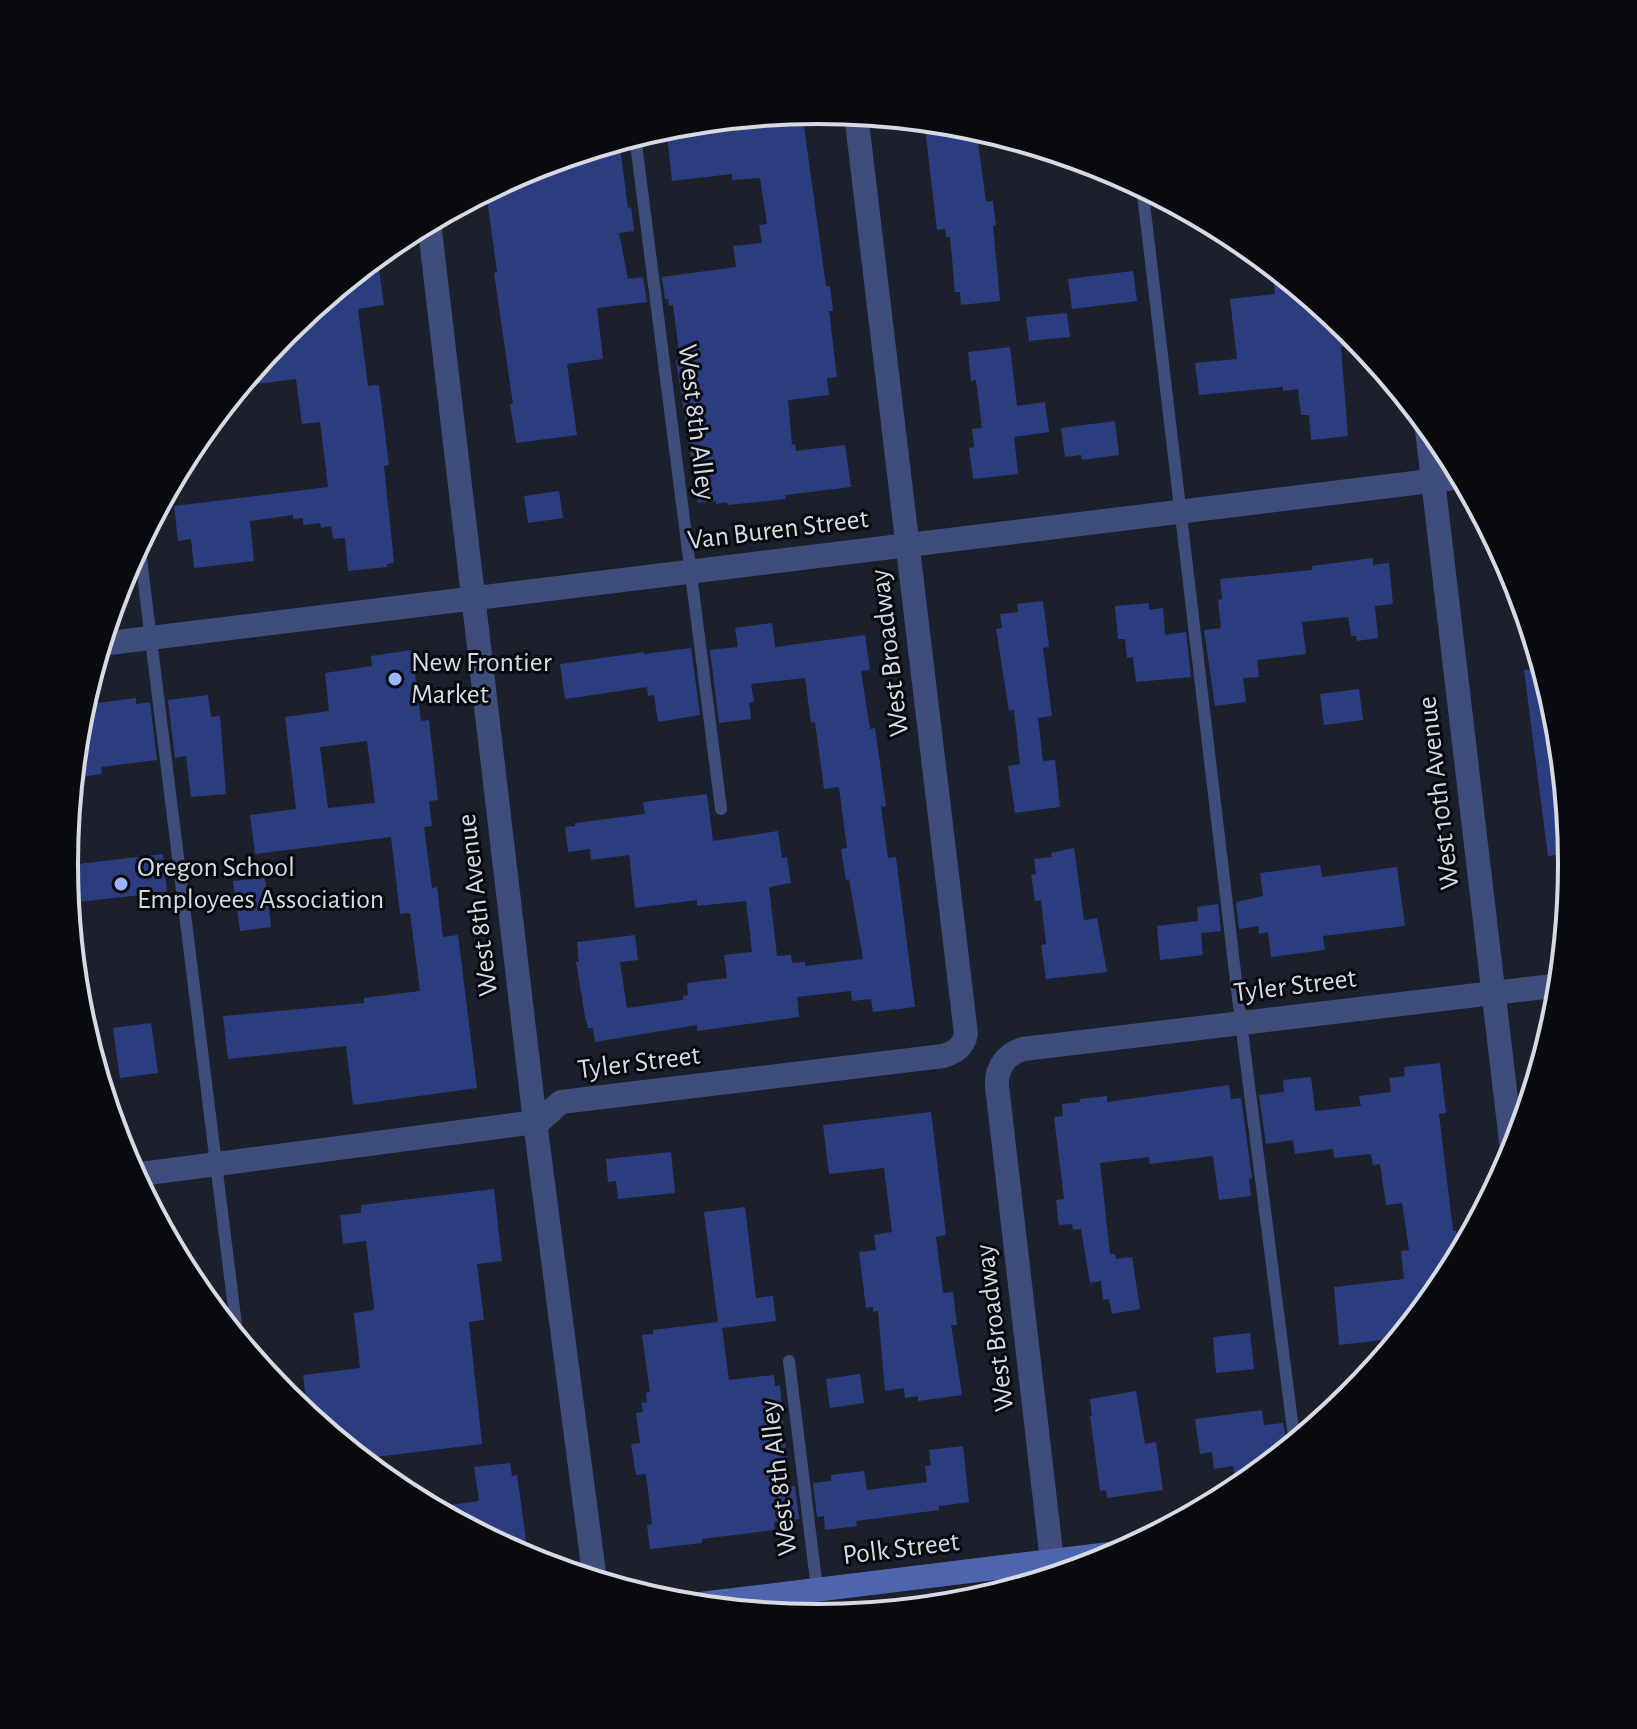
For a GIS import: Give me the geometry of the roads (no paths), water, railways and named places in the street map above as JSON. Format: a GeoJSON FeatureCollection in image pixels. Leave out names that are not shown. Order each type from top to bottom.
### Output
{"type":"FeatureCollection","features":[{"type":"Feature","properties":{"kind":"street","name":"West Broadway"},"geometry":{"type":"LineString","coordinates":[[857,126],[966,1034],[964,1042]]}},
{"type":"Feature","properties":{"kind":"street","name":"West 8th Avenue"},"geometry":{"type":"LineString","coordinates":[[430,234],[535,1122],[594,1570]]}},
{"type":"Feature","properties":{"kind":"street","name":"West 10th Avenue"},"geometry":{"type":"LineString","coordinates":[[1429,446],[1510,1131]]}},
{"type":"Feature","properties":{"kind":"street","name":"Van Buren Street"},"geometry":{"type":"LineString","coordinates":[[112,643],[1450,479]]}},
{"type":"Feature","properties":{"kind":"street","name":"Tyler Street"},"geometry":{"type":"LineString","coordinates":[[998,1072],[1012,1054],[1023,1049],[1549,986]]}},
{"type":"Feature","properties":{"kind":"street","name":"Tyler Street"},"geometry":{"type":"LineString","coordinates":[[146,1173],[535,1122],[561,1102],[943,1056],[960,1048],[964,1042]]}},
{"type":"Feature","properties":{"kind":"street","name":"West Broadway"},"geometry":{"type":"LineString","coordinates":[[998,1072],[997,1086],[1053,1567]]}},
{"type":"Feature","properties":{"kind":"street","name":"Polk Street"},"geometry":{"type":"LineString","coordinates":[[732,1600],[817,1589],[1045,1570]]}},
{"type":"Feature","properties":{"kind":"lane","name":"West 8th Alley"},"geometry":{"type":"LineString","coordinates":[[636,147],[721,809]]}},
{"type":"Feature","properties":{"kind":"lane"},"geometry":{"type":"LineString","coordinates":[[1144,199],[1241,1023],[1293,1432]]}},
{"type":"Feature","properties":{"kind":"lane"},"geometry":{"type":"LineString","coordinates":[[142,564],[236,1321]]}},
{"type":"Feature","properties":{"kind":"lane","name":"West 8th Alley"},"geometry":{"type":"LineString","coordinates":[[789,1361],[817,1589]]}},
{"type":"Feature","properties":{"kind":"place","name":"New Frontier Market"},"geometry":{"type":"Point","coordinates":[395,679]}},
{"type":"Feature","properties":{"kind":"place","name":"Oregon School Employees Association"},"geometry":{"type":"Point","coordinates":[121,884]}}]}
